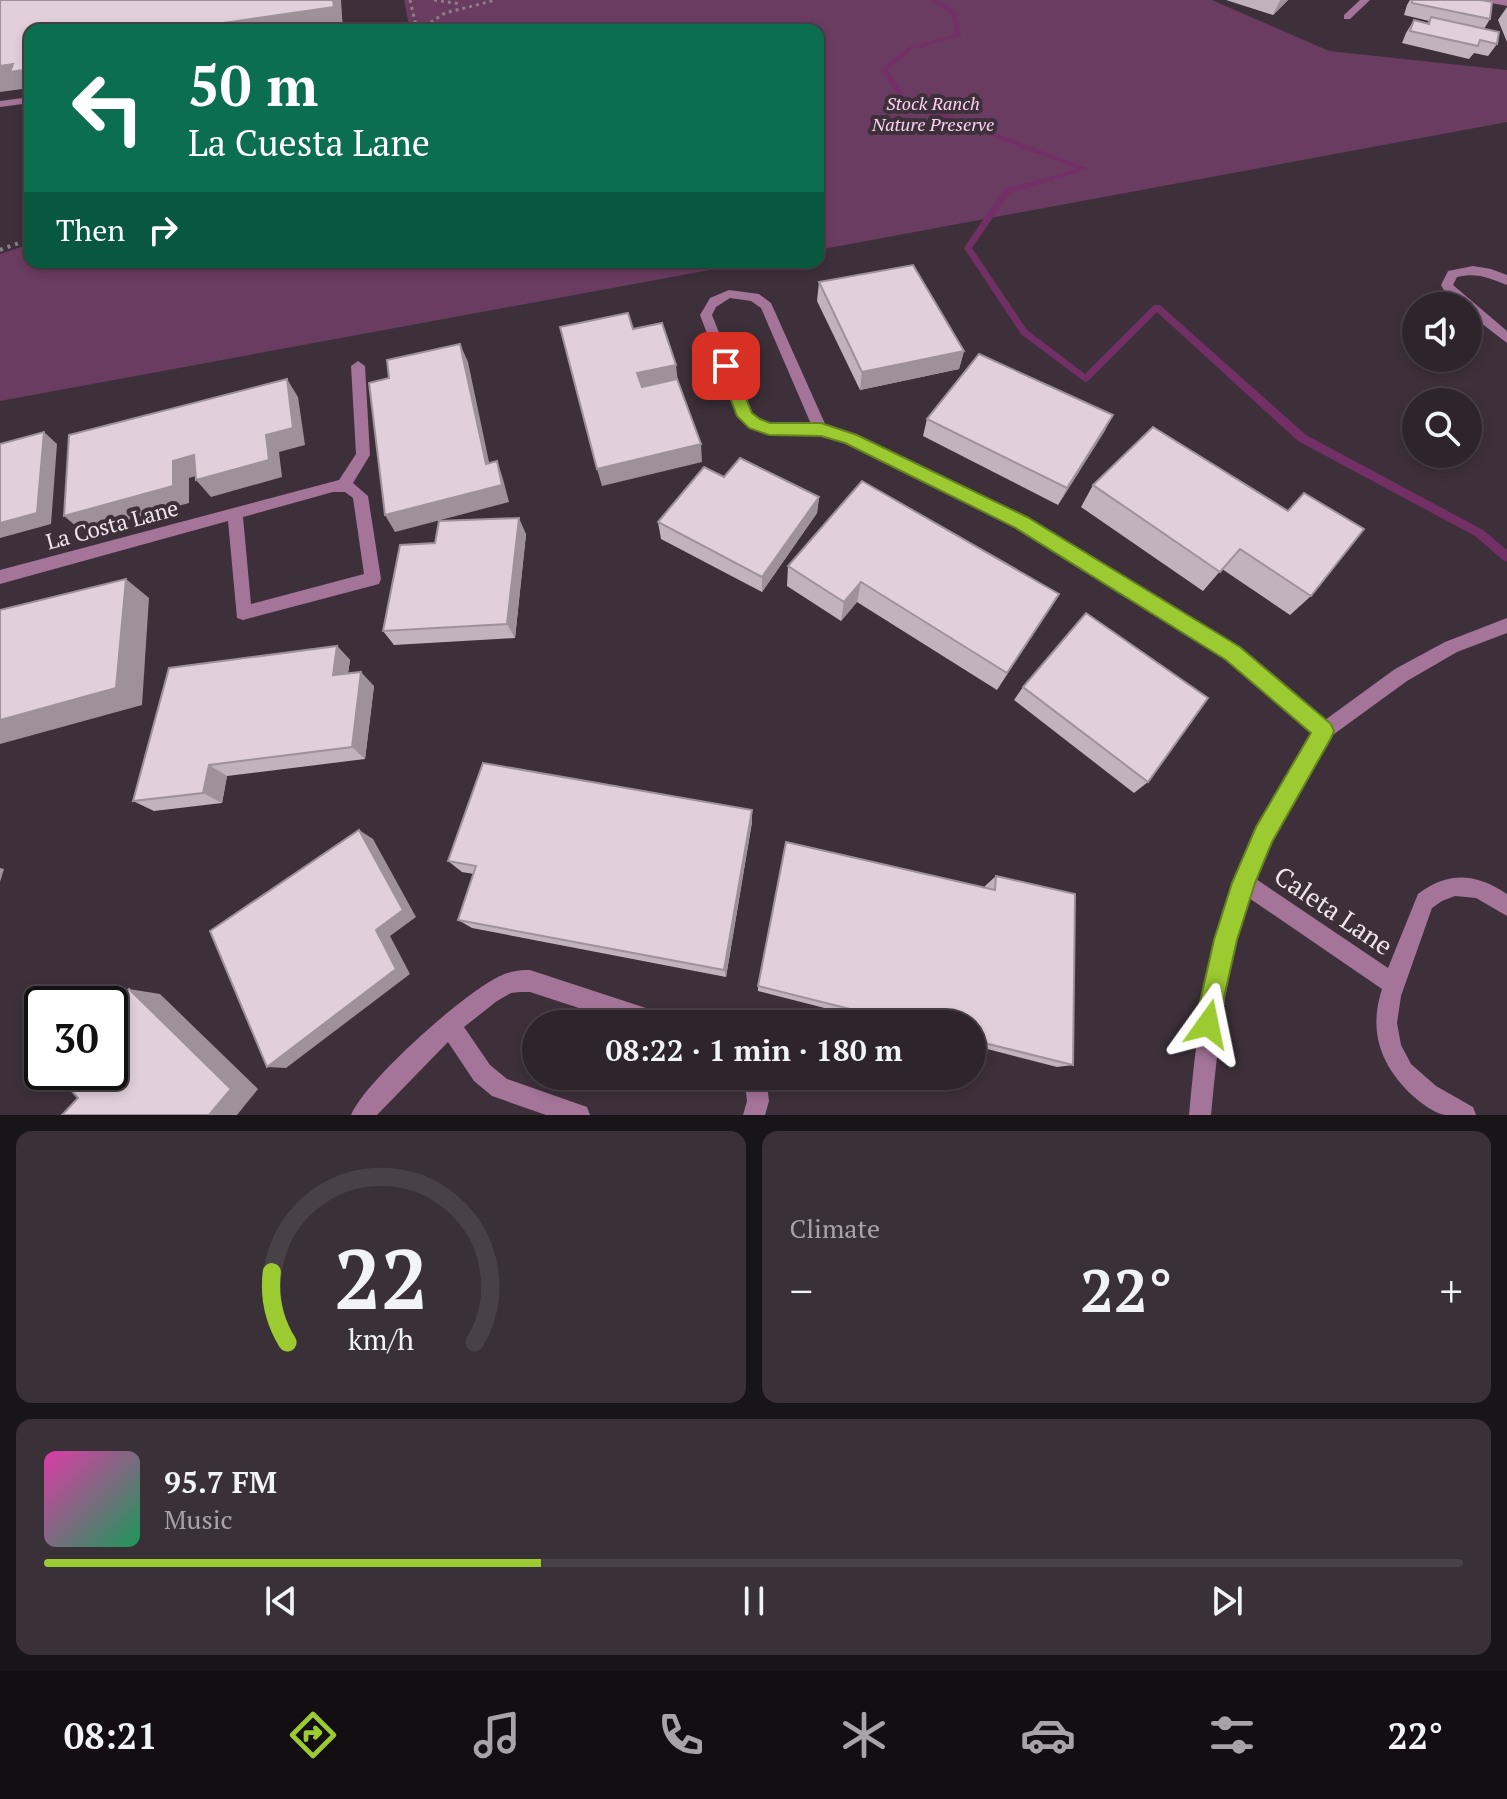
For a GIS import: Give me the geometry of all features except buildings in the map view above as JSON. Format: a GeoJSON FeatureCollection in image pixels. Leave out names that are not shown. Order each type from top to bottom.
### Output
{"type":"FeatureCollection","features":[{"type":"Feature","properties":{"kind":"street"},"geometry":{"type":"LineString","coordinates":[[1347,17],[1365,0]]}},
{"type":"Feature","properties":{"kind":"street"},"geometry":{"type":"LineString","coordinates":[[1489,0],[1507,3]]}},
{"type":"Feature","properties":{"kind":"street"},"geometry":{"type":"LineString","coordinates":[[0,104],[24,101]]}},
{"type":"Feature","properties":{"kind":"street"},"geometry":{"type":"LineString","coordinates":[[1507,281],[1477,269],[1452,274],[1447,280],[1452,293],[1507,338]]}},
{"type":"Feature","properties":{"kind":"street"},"geometry":{"type":"LineString","coordinates":[[821,430],[766,306],[754,297],[742,294],[718,298],[708,307],[706,315],[745,416],[769,429],[821,430],[851,439],[1020,522],[1233,653],[1324,731]]}},
{"type":"Feature","properties":{"kind":"street"},"geometry":{"type":"LineString","coordinates":[[235,513],[243,613],[373,579],[360,496],[354,488],[344,485],[363,455],[358,366]]}},
{"type":"Feature","properties":{"kind":"street","name":"La Costa Lane"},"geometry":{"type":"LineString","coordinates":[[0,577],[344,485]]}},
{"type":"Feature","properties":{"kind":"street"},"geometry":{"type":"LineString","coordinates":[[1200,1115],[1208,1024],[1225,940],[1264,835],[1324,731],[1401,675],[1451,647],[1507,625]]}},
{"type":"Feature","properties":{"kind":"street","name":"Caleta Lane"},"geometry":{"type":"LineString","coordinates":[[1244,883],[1393,984]]}},
{"type":"Feature","properties":{"kind":"street","name":"Caleta Lane"},"geometry":{"type":"LineString","coordinates":[[1465,1115],[1437,1102],[1413,1083],[1396,1059],[1385,1034],[1385,1010],[1425,901],[1439,889],[1457,885],[1480,889],[1507,906]]}},
{"type":"Feature","properties":{"kind":"street"},"geometry":{"type":"LineString","coordinates":[[362,1115],[450,1026],[489,993],[509,982],[530,981],[618,1010]]}},
{"type":"Feature","properties":{"kind":"street"},"geometry":{"type":"LineString","coordinates":[[450,1026],[482,1073],[500,1088],[579,1115]]}},
{"type":"Feature","properties":{"kind":"street"},"geometry":{"type":"LineString","coordinates":[[754,1115],[758,1101],[757,1090]]}},
{"type":"Feature","properties":{"kind":"path"},"geometry":{"type":"LineString","coordinates":[[410,0],[416,24]]}},
{"type":"Feature","properties":{"kind":"path"},"geometry":{"type":"LineString","coordinates":[[434,0],[444,4],[496,0]]}},
{"type":"Feature","properties":{"kind":"path"},"geometry":{"type":"LineString","coordinates":[[444,4],[451,0]]}},
{"type":"Feature","properties":{"kind":"path"},"geometry":{"type":"LineString","coordinates":[[427,24],[471,4]]}},
{"type":"Feature","properties":{"kind":"path"},"geometry":{"type":"LineString","coordinates":[[0,250],[24,241]]}},
{"type":"Feature","properties":{"kind":"green space","name":"Stock Ranch Nature Preserve"},"geometry":{"type":"Polygon","coordinates":[[[404,0],[1212,0],[1329,51],[1507,70],[1507,122],[824,249],[824,24],[409,24],[404,0]]]}},
{"type":"Feature","properties":{"kind":"green space"},"geometry":{"type":"Polygon","coordinates":[[[24,246],[24,268],[720,268],[0,401],[0,254],[24,246]]]}},
{"type":"Feature","properties":{"kind":"waterway"},"geometry":{"type":"LineString","coordinates":[[934,0],[955,13],[958,36],[911,48],[884,69],[904,100],[1086,169],[1007,191],[968,248],[1024,332],[1085,379],[1157,307],[1302,438],[1479,533],[1507,557]]}},
{"type":"Feature","properties":{"kind":"route"},"geometry":{"type":"LineString","coordinates":[[726,366],[745,416],[755,424],[769,429],[821,430],[851,439],[1020,522],[1233,653],[1324,731],[1264,835],[1244,883],[1225,940],[1208,1024]]}}]}
